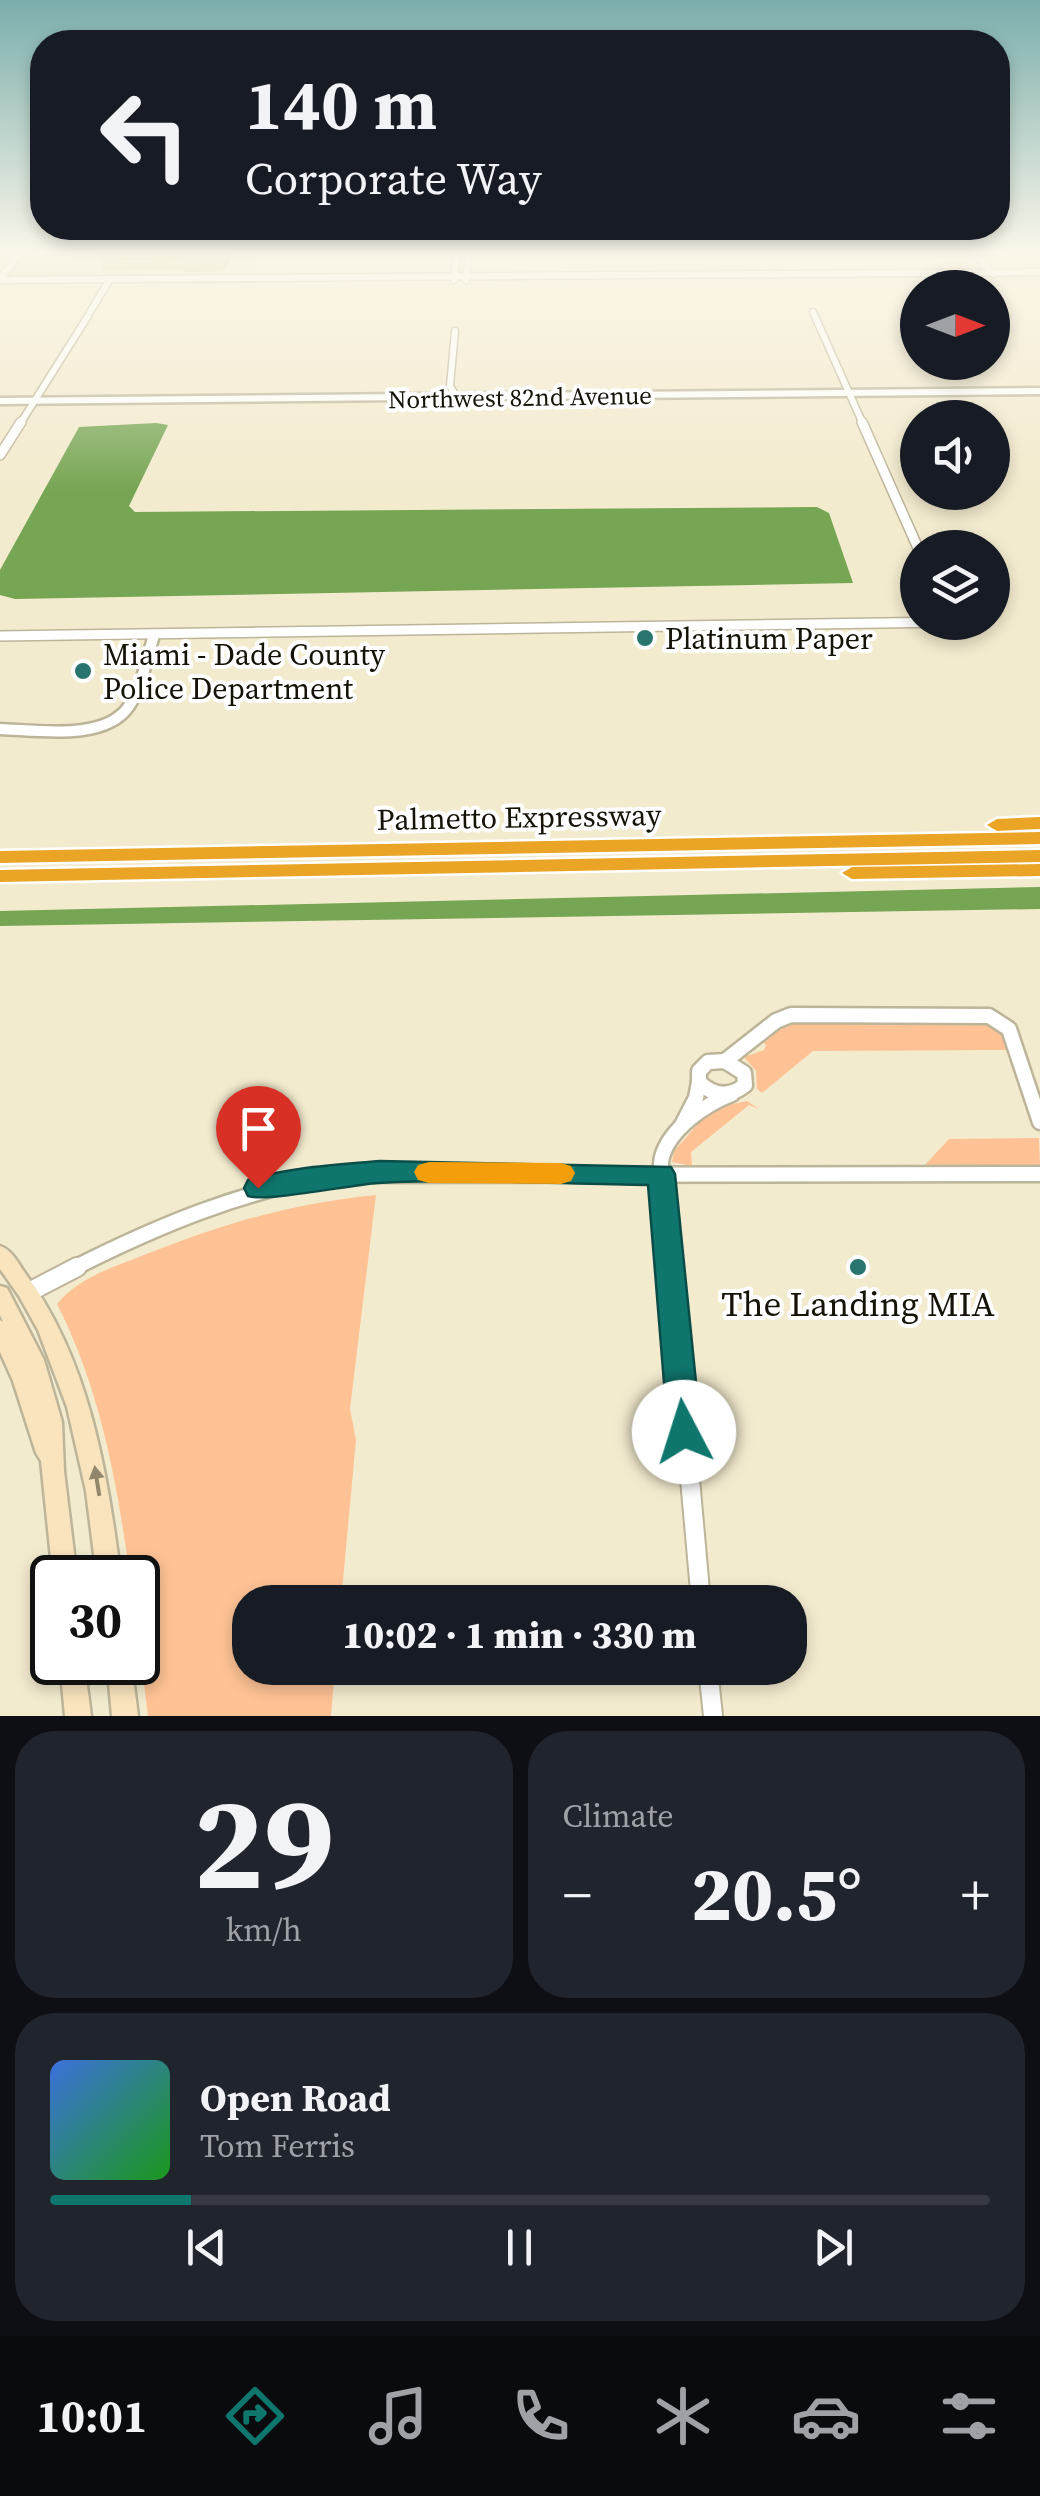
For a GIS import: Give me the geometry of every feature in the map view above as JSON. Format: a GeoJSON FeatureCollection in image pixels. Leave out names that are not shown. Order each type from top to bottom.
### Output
{"type":"FeatureCollection","features":[{"type":"Feature","properties":{"kind":"highway"},"geometry":{"type":"LineString","coordinates":[[886,840],[954,827],[1040,823]]}},
{"type":"Feature","properties":{"kind":"highway","name":"Palmetto Expressway"},"geometry":{"type":"LineString","coordinates":[[0,857],[1040,838]]}},
{"type":"Feature","properties":{"kind":"highway"},"geometry":{"type":"LineString","coordinates":[[2,883],[1040,852]]}},
{"type":"Feature","properties":{"kind":"highway","name":"Palmetto Expressway"},"geometry":{"type":"LineString","coordinates":[[2,883],[1040,870]]}},
{"type":"Feature","properties":{"kind":"main road"},"geometry":{"type":"LineString","coordinates":[[0,1254],[29,1292],[61,1355],[98,1480],[106,1555]]}},
{"type":"Feature","properties":{"kind":"main road"},"geometry":{"type":"LineString","coordinates":[[29,1292],[3,1299],[52,1422],[52,1471],[62,1555]]}},
{"type":"Feature","properties":{"kind":"main road"},"geometry":{"type":"LineString","coordinates":[[0,1329],[24,1382],[52,1471]]}},
{"type":"Feature","properties":{"kind":"main road"},"geometry":{"type":"LineString","coordinates":[[75,1685],[78,1716]]}},
{"type":"Feature","properties":{"kind":"main road"},"geometry":{"type":"LineString","coordinates":[[122,1685],[125,1716]]}},
{"type":"Feature","properties":{"kind":"street"},"geometry":{"type":"LineString","coordinates":[[0,455],[78,332]]}},
{"type":"Feature","properties":{"kind":"street"},"geometry":{"type":"LineString","coordinates":[[455,394],[456,332]]}},
{"type":"Feature","properties":{"kind":"street"},"geometry":{"type":"LineString","coordinates":[[822,332],[910,530]]}},
{"type":"Feature","properties":{"kind":"street","name":"Northwest 82nd Avenue"},"geometry":{"type":"LineString","coordinates":[[0,398],[1040,387]]}},
{"type":"Feature","properties":{"kind":"street"},"geometry":{"type":"LineString","coordinates":[[0,636],[900,624]]}},
{"type":"Feature","properties":{"kind":"street"},"geometry":{"type":"LineString","coordinates":[[0,730],[98,728],[115,723],[127,710],[155,634]]}},
{"type":"Feature","properties":{"kind":"street"},"geometry":{"type":"LineString","coordinates":[[676,1135],[696,1098],[702,1066],[725,1061],[776,1020],[791,1015],[989,1016],[1009,1029],[1040,1122]]}},
{"type":"Feature","properties":{"kind":"street"},"geometry":{"type":"LineString","coordinates":[[699,1585],[661,1174],[664,1150],[676,1135],[716,1100],[741,1090],[746,1079],[740,1067],[725,1061]]}},
{"type":"Feature","properties":{"kind":"street"},"geometry":{"type":"LineString","coordinates":[[699,1082],[713,1093],[732,1094]]}},
{"type":"Feature","properties":{"kind":"street"},"geometry":{"type":"LineString","coordinates":[[29,1292],[191,1210],[283,1183],[380,1172],[1040,1174]]}},
{"type":"Feature","properties":{"kind":"street"},"geometry":{"type":"LineString","coordinates":[[709,1685],[712,1716]]}},
{"type":"Feature","properties":{"kind":"shaded area"},"geometry":{"type":"Polygon","coordinates":[[[168,425],[129,506],[135,512],[817,507],[829,513],[853,583],[15,599],[0,595],[0,570],[79,427],[168,425]]]}},
{"type":"Feature","properties":{"kind":"shaded area"},"geometry":{"type":"Polygon","coordinates":[[[1040,887],[1040,909],[0,926],[0,911],[1040,887]]]}},
{"type":"Feature","properties":{"kind":"shaded area"},"geometry":{"type":"Polygon","coordinates":[[[791,1020],[986,1020],[1001,1030],[1008,1050],[813,1051],[762,1093],[757,1089],[756,1071],[744,1057],[764,1050],[766,1045],[761,1040],[791,1020]]]}},
{"type":"Feature","properties":{"kind":"shaded area"},"geometry":{"type":"Polygon","coordinates":[[[747,1101],[759,1109],[749,1105],[691,1152],[692,1166],[672,1162],[674,1151],[712,1108],[747,1101]]]}},
{"type":"Feature","properties":{"kind":"shaded area"},"geometry":{"type":"Polygon","coordinates":[[[1039,1138],[1040,1166],[1034,1169],[922,1168],[949,1139],[1039,1138]]]}},
{"type":"Feature","properties":{"kind":"shaded area"},"geometry":{"type":"Polygon","coordinates":[[[376,1195],[350,1409],[356,1440],[343,1585],[232,1585],[232,1685],[334,1685],[331,1716],[148,1716],[144,1685],[160,1685],[160,1555],[127,1555],[113,1472],[96,1404],[57,1304],[97,1274],[202,1233],[258,1216],[376,1195]]]}},
{"type":"Feature","properties":{"kind":"slow traffic"},"geometry":{"type":"LineString","coordinates":[[429,1172],[561,1173]]}},
{"type":"Feature","properties":{"kind":"place","name":"Platinum Paper"},"geometry":{"type":"Point","coordinates":[645,638]}},
{"type":"Feature","properties":{"kind":"place","name":"Miami - Dade County Police Department"},"geometry":{"type":"Point","coordinates":[83,671]}},
{"type":"Feature","properties":{"kind":"place","name":"The Landing MIA"},"geometry":{"type":"Point","coordinates":[858,1267]}},
{"type":"Feature","properties":{"kind":"route"},"geometry":{"type":"LineString","coordinates":[[258,1188],[380,1172],[661,1174],[684,1432]]}}]}
